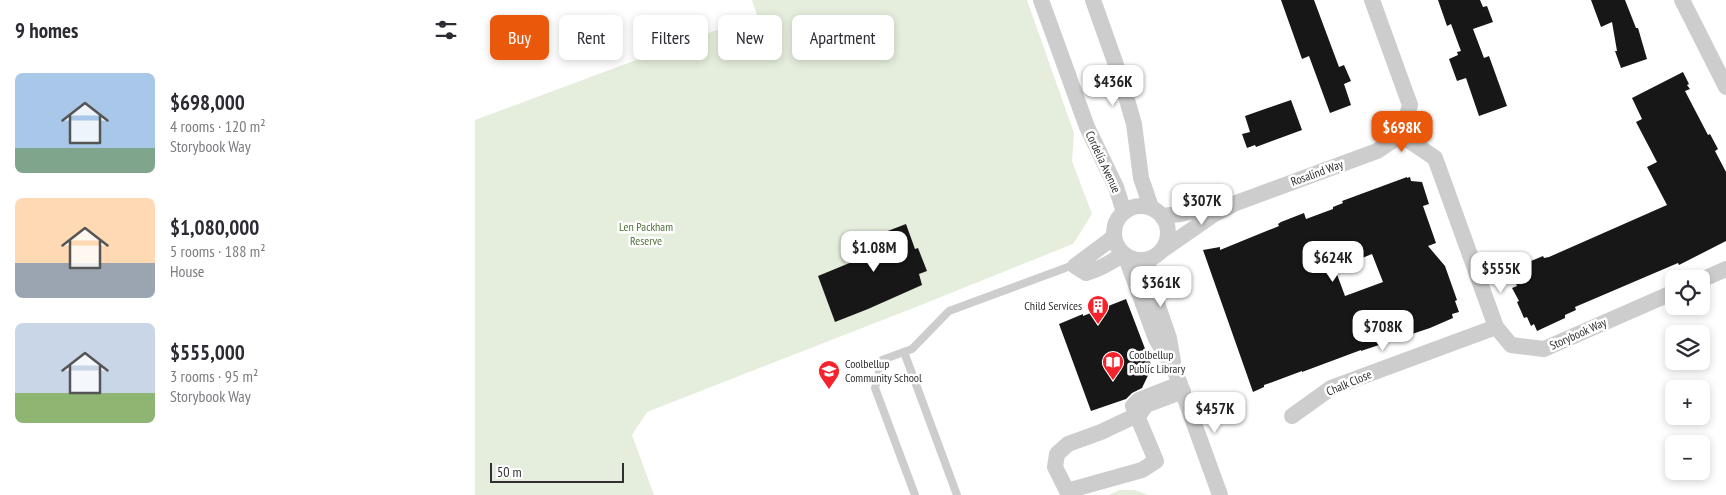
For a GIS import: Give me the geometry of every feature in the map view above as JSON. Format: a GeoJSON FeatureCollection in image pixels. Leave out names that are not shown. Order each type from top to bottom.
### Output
{"type":"FeatureCollection","features":[{"type":"Feature","properties":{"kind":"street","name":"Cordelia Avenue"},"geometry":{"type":"LineString","coordinates":[[1041,0],[1087,127],[1116,186],[1124,212]]}},
{"type":"Feature","properties":{"kind":"street"},"geometry":{"type":"LineString","coordinates":[[1093,0],[1121,79],[1134,124],[1141,178],[1156,211],[1167,223],[1168,241],[1164,249]]}},
{"type":"Feature","properties":{"kind":"street"},"geometry":{"type":"LineString","coordinates":[[1372,0],[1410,105],[1401,135]]}},
{"type":"Feature","properties":{"kind":"street"},"geometry":{"type":"LineString","coordinates":[[1682,0],[1726,87]]}},
{"type":"Feature","properties":{"kind":"street","name":"Rosalind Way"},"geometry":{"type":"LineString","coordinates":[[1236,203],[1377,151],[1401,135]]}},
{"type":"Feature","properties":{"kind":"street","name":"Storybook Way"},"geometry":{"type":"LineString","coordinates":[[1401,135],[1435,158],[1496,327],[1511,345],[1544,349],[1665,296]]}},
{"type":"Feature","properties":{"kind":"street"},"geometry":{"type":"LineString","coordinates":[[1179,382],[1155,339],[1124,254],[1118,247],[1114,237],[1115,226],[1124,212],[1136,206],[1181,214],[1236,203]]}},
{"type":"Feature","properties":{"kind":"street"},"geometry":{"type":"LineString","coordinates":[[1124,254],[1139,261],[1154,258],[1164,249],[1213,216],[1236,203]]}},
{"type":"Feature","properties":{"kind":"street"},"geometry":{"type":"LineString","coordinates":[[1114,237],[1075,266],[1087,273],[1113,262],[1124,254]]}},
{"type":"Feature","properties":{"kind":"street"},"geometry":{"type":"LineString","coordinates":[[1147,260],[1179,382],[1220,495]]}},
{"type":"Feature","properties":{"kind":"street"},"geometry":{"type":"LineString","coordinates":[[1710,276],[1726,269]]}},
{"type":"Feature","properties":{"kind":"street","name":"Chalk Close"},"geometry":{"type":"LineString","coordinates":[[1292,416],[1331,388],[1496,327]]}},
{"type":"Feature","properties":{"kind":"street"},"geometry":{"type":"LineString","coordinates":[[1137,415],[1156,461],[1142,470],[1067,491],[1055,467],[1057,454],[1068,444],[1101,432],[1137,415],[1147,405],[1179,382]]}},
{"type":"Feature","properties":{"kind":"lane"},"geometry":{"type":"LineString","coordinates":[[915,495],[875,388],[882,360],[912,349],[949,311],[1075,266]]}},
{"type":"Feature","properties":{"kind":"lane"},"geometry":{"type":"LineString","coordinates":[[904,352],[957,495]]}},
{"type":"Feature","properties":{"kind":"green space","name":"Len Packham Reserve"},"geometry":{"type":"Polygon","coordinates":[[[752,0],[1027,0],[1074,133],[1072,161],[1092,214],[1073,244],[647,412],[632,435],[654,495],[475,495],[475,120],[636,60],[708,60],[708,33],[718,30],[718,60],[782,60],[782,15],[757,15],[752,0]]]}},
{"type":"Feature","properties":{"kind":"green space"},"geometry":{"type":"Polygon","coordinates":[[[1119,490],[1134,490],[1149,495],[1109,495],[1119,490]]]}},
{"type":"Feature","properties":{"kind":"building"},"geometry":{"type":"Polygon","coordinates":[[[1281,0],[1314,0],[1339,67],[1344,65],[1351,81],[1344,84],[1351,105],[1330,113],[1309,56],[1302,59],[1281,0]]]}},
{"type":"Feature","properties":{"kind":"building"},"geometry":{"type":"Polygon","coordinates":[[[1438,0],[1480,0],[1483,7],[1487,6],[1493,22],[1473,29],[1484,58],[1489,56],[1507,106],[1479,116],[1466,78],[1457,81],[1449,59],[1458,55],[1457,52],[1461,51],[1451,24],[1447,26],[1438,0]]]}},
{"type":"Feature","properties":{"kind":"building"},"geometry":{"type":"Polygon","coordinates":[[[1591,0],[1625,0],[1636,28],[1638,28],[1647,59],[1621,68],[1615,51],[1617,51],[1612,22],[1601,27],[1591,0]]]}},
{"type":"Feature","properties":{"kind":"building"},"geometry":{"type":"Polygon","coordinates":[[[1683,72],[1690,89],[1685,91],[1708,135],[1710,134],[1718,149],[1715,151],[1726,172],[1726,241],[1679,265],[1678,263],[1575,307],[1576,310],[1565,315],[1565,318],[1537,331],[1534,324],[1531,326],[1527,317],[1524,318],[1517,302],[1519,301],[1512,288],[1517,286],[1510,270],[1543,256],[1544,258],[1549,257],[1667,205],[1647,167],[1657,162],[1636,122],[1642,119],[1632,98],[1683,72]]]}},
{"type":"Feature","properties":{"kind":"building"},"geometry":{"type":"Polygon","coordinates":[[[1291,100],[1302,130],[1256,147],[1255,145],[1247,148],[1242,134],[1250,132],[1245,116],[1291,100]]]}},
{"type":"Feature","properties":{"kind":"building"},"geometry":{"type":"Polygon","coordinates":[[[1407,177],[1410,177],[1411,181],[1422,182],[1429,204],[1423,206],[1436,243],[1428,246],[1445,266],[1457,300],[1455,301],[1459,312],[1452,314],[1453,318],[1430,328],[1302,371],[1264,385],[1264,387],[1253,392],[1203,250],[1220,247],[1220,250],[1279,226],[1278,224],[1281,222],[1304,213],[1306,219],[1333,209],[1333,207],[1343,203],[1342,201],[1407,177]],[[1372,254],[1335,269],[1345,296],[1383,282],[1372,254]]]}},
{"type":"Feature","properties":{"kind":"building"},"geometry":{"type":"Polygon","coordinates":[[[906,224],[915,249],[918,248],[927,271],[919,274],[922,285],[835,322],[818,276],[852,262],[846,247],[906,224]]]}},
{"type":"Feature","properties":{"kind":"building","name":"Coolbellup Public Library"},"geometry":{"type":"Polygon","coordinates":[[[1126,299],[1152,367],[1142,388],[1132,393],[1126,399],[1091,411],[1059,324],[1126,299]]]}},
{"type":"Feature","properties":{"kind":"place","name":"Child Services"},"geometry":{"type":"Point","coordinates":[1098,325]}},
{"type":"Feature","properties":{"kind":"place","name":"Coolbellup Public Library"},"geometry":{"type":"Point","coordinates":[1113,381]}},
{"type":"Feature","properties":{"kind":"place","name":"Coolbellup Community School"},"geometry":{"type":"Point","coordinates":[829,390]}}]}
